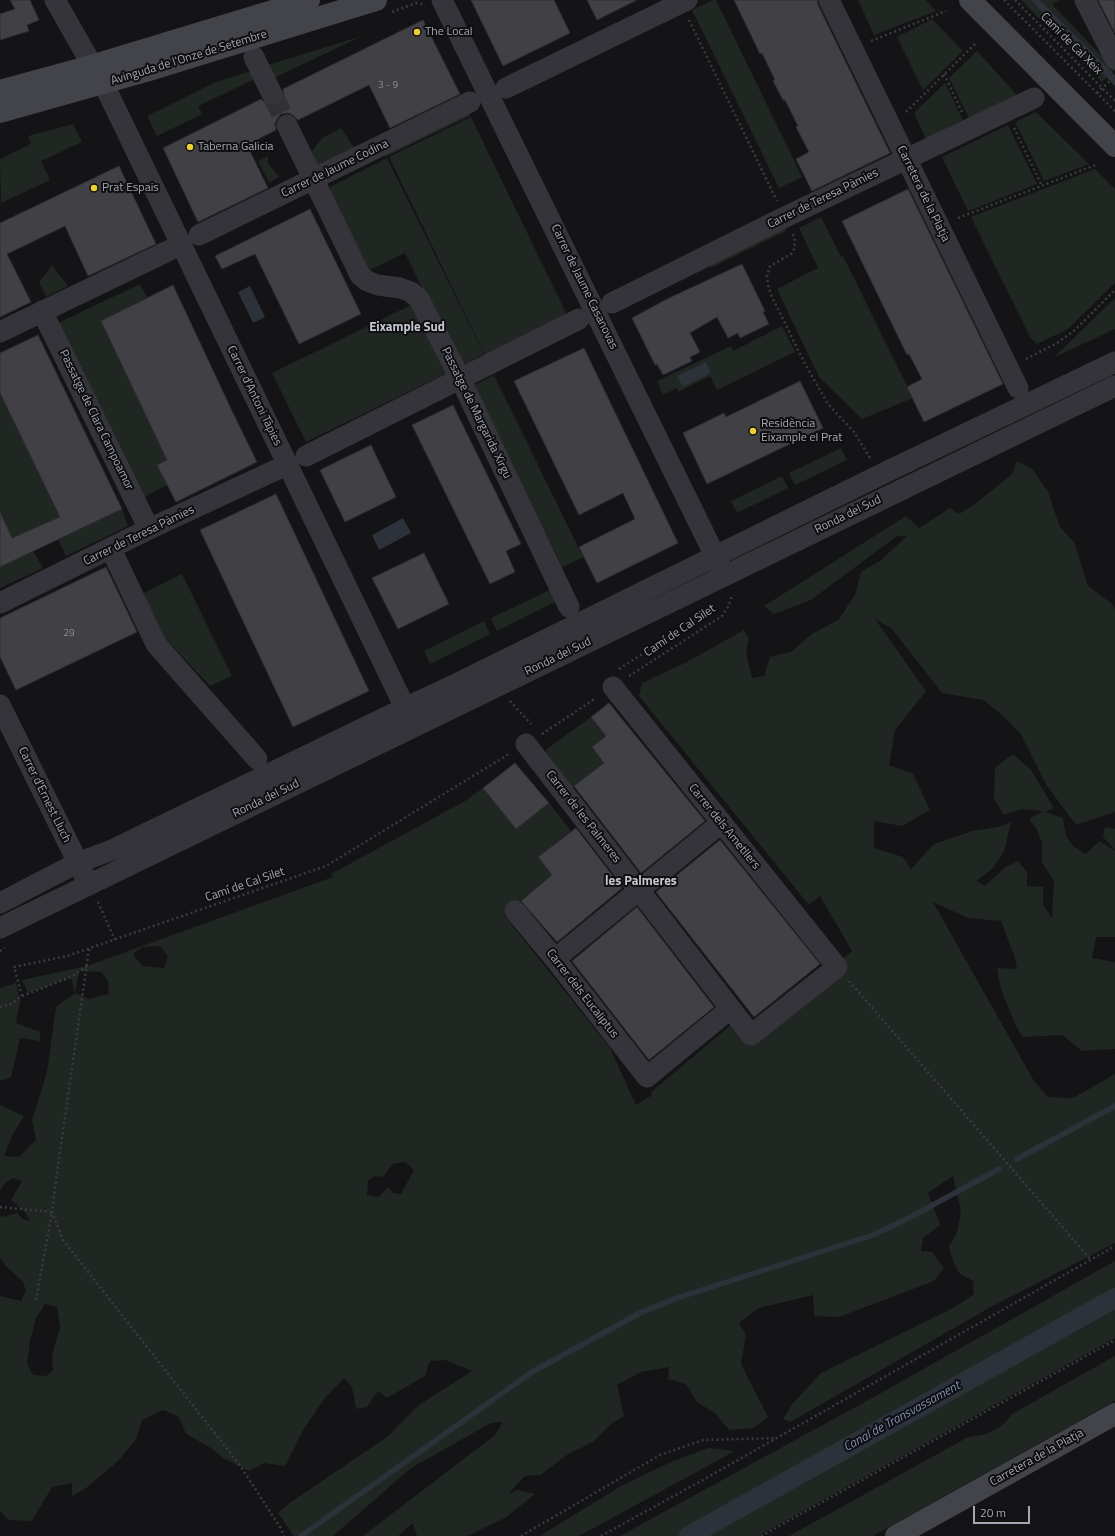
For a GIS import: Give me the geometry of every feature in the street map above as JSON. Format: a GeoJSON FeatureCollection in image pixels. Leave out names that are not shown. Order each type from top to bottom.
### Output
{"type":"FeatureCollection","features":[{"type":"Feature","properties":{"kind":"main road","name":"Avinguda de l'Onze de Setembre"},"geometry":{"type":"LineString","coordinates":[[0,112],[97,75],[309,0]]}},
{"type":"Feature","properties":{"kind":"main road"},"geometry":{"type":"LineString","coordinates":[[970,0],[1115,146]]}},
{"type":"Feature","properties":{"kind":"main road","name":"Avinguda de l'Onze de Setembre"},"geometry":{"type":"LineString","coordinates":[[0,91],[97,75],[384,6]]}},
{"type":"Feature","properties":{"kind":"main road","name":"Carretera de la Platja"},"geometry":{"type":"LineString","coordinates":[[896,1536],[1115,1414]]}},
{"type":"Feature","properties":{"kind":"street","name":"Carrer d'Antoni Tàpies"},"geometry":{"type":"LineString","coordinates":[[55,0],[118,114],[415,727]]}},
{"type":"Feature","properties":{"kind":"street","name":"Carretera de la Platja"},"geometry":{"type":"LineString","coordinates":[[829,0],[890,128],[1018,388]]}},
{"type":"Feature","properties":{"kind":"street"},"geometry":{"type":"LineString","coordinates":[[1085,0],[1115,59]]}},
{"type":"Feature","properties":{"kind":"street"},"geometry":{"type":"LineString","coordinates":[[506,88],[684,2]]}},
{"type":"Feature","properties":{"kind":"street","name":"Carrer de Jaume Casanovas"},"geometry":{"type":"LineString","coordinates":[[435,4],[716,556],[724,575]]}},
{"type":"Feature","properties":{"kind":"street"},"geometry":{"type":"LineString","coordinates":[[254,57],[272,94]]}},
{"type":"Feature","properties":{"kind":"street","name":"Carrer de Teresa Pàmies"},"geometry":{"type":"LineString","coordinates":[[612,303],[785,217],[1034,98]]}},
{"type":"Feature","properties":{"kind":"street","name":"Carrer de Jaume Codina"},"geometry":{"type":"LineString","coordinates":[[200,235],[470,102]]}},
{"type":"Feature","properties":{"kind":"street","name":"Passatge de Margarida Xirgu"},"geometry":{"type":"LineString","coordinates":[[287,125],[360,274],[368,281],[378,285],[400,288],[411,292],[419,299],[460,378],[569,607]]}},
{"type":"Feature","properties":{"kind":"street"},"geometry":{"type":"LineString","coordinates":[[0,332],[170,250]]}},
{"type":"Feature","properties":{"kind":"street","name":"Passatge de Clara Campoamor"},"geometry":{"type":"LineString","coordinates":[[42,311],[149,529]]}},
{"type":"Feature","properties":{"kind":"street"},"geometry":{"type":"LineString","coordinates":[[306,456],[579,319]]}},
{"type":"Feature","properties":{"kind":"street","name":"Ronda del Sud"},"geometry":{"type":"LineString","coordinates":[[0,903],[77,863],[112,850],[454,685],[1115,362]]}},
{"type":"Feature","properties":{"kind":"street","name":"Ronda del Sud"},"geometry":{"type":"LineString","coordinates":[[0,928],[94,893],[137,863],[724,575],[1115,386]]}},
{"type":"Feature","properties":{"kind":"street","name":"Carrer de Teresa Pàmies"},"geometry":{"type":"LineString","coordinates":[[0,603],[149,529],[278,469]]}},
{"type":"Feature","properties":{"kind":"street"},"geometry":{"type":"LineString","coordinates":[[111,549],[156,644],[257,759]]}},
{"type":"Feature","properties":{"kind":"street","name":"Carrer dels Ametllers"},"geometry":{"type":"LineString","coordinates":[[614,679],[721,823],[837,967]]}},
{"type":"Feature","properties":{"kind":"street","name":"Carrer d'Ernest Lluch"},"geometry":{"type":"LineString","coordinates":[[0,705],[77,863],[94,893]]}},
{"type":"Feature","properties":{"kind":"street","name":"Carrer de les Palmeres"},"geometry":{"type":"LineString","coordinates":[[531,737],[639,891],[751,1035],[837,967]]}},
{"type":"Feature","properties":{"kind":"street"},"geometry":{"type":"LineString","coordinates":[[555,959],[721,823]]}},
{"type":"Feature","properties":{"kind":"street","name":"Carrer dels Eucaliptus"},"geometry":{"type":"LineString","coordinates":[[515,911],[555,959],[648,1077],[730,1009]]}},
{"type":"Feature","properties":{"kind":"path"},"geometry":{"type":"LineString","coordinates":[[1004,0],[1115,111]]}},
{"type":"Feature","properties":{"kind":"path","name":"Camí de Cal Xeix"},"geometry":{"type":"LineString","coordinates":[[1015,0],[1115,101]]}},
{"type":"Feature","properties":{"kind":"path"},"geometry":{"type":"LineString","coordinates":[[684,2],[795,241],[794,249],[791,254],[770,266],[767,276],[771,295],[805,364],[828,404],[854,432],[871,459]]}},
{"type":"Feature","properties":{"kind":"path"},"geometry":{"type":"LineString","coordinates":[[384,6],[416,3],[435,4]]}},
{"type":"Feature","properties":{"kind":"path"},"geometry":{"type":"LineString","coordinates":[[852,48],[946,11]]}},
{"type":"Feature","properties":{"kind":"path"},"geometry":{"type":"LineString","coordinates":[[890,128],[977,42]]}},
{"type":"Feature","properties":{"kind":"path"},"geometry":{"type":"LineString","coordinates":[[944,74],[970,128]]}},
{"type":"Feature","properties":{"kind":"path"},"geometry":{"type":"LineString","coordinates":[[1076,80],[1088,74]]}},
{"type":"Feature","properties":{"kind":"path"},"geometry":{"type":"LineString","coordinates":[[1097,93],[1115,76]]}},
{"type":"Feature","properties":{"kind":"path"},"geometry":{"type":"LineString","coordinates":[[1006,111],[1042,186]]}},
{"type":"Feature","properties":{"kind":"path"},"geometry":{"type":"LineString","coordinates":[[938,225],[1098,164]]}},
{"type":"Feature","properties":{"kind":"path"},"geometry":{"type":"LineString","coordinates":[[1008,367],[1057,343],[1075,330],[1115,290]]}},
{"type":"Feature","properties":{"kind":"path","name":"Camí de Cal Silet"},"geometry":{"type":"LineString","coordinates":[[614,679],[722,616],[730,600],[730,592],[724,575]]}},
{"type":"Feature","properties":{"kind":"path"},"geometry":{"type":"LineString","coordinates":[[614,679],[705,613],[702,605]]}},
{"type":"Feature","properties":{"kind":"path"},"geometry":{"type":"LineString","coordinates":[[508,699],[531,737]]}},
{"type":"Feature","properties":{"kind":"path","name":"Camí de Cal Silet"},"geometry":{"type":"LineString","coordinates":[[22,996],[14,967],[67,956],[89,949],[326,866],[465,781]]}},
{"type":"Feature","properties":{"kind":"path"},"geometry":{"type":"LineString","coordinates":[[94,893],[115,940]]}},
{"type":"Feature","properties":{"kind":"path"},"geometry":{"type":"LineString","coordinates":[[36,1300],[52,1212],[89,949]]}},
{"type":"Feature","properties":{"kind":"path"},"geometry":{"type":"LineString","coordinates":[[0,1007],[11,1004],[22,996],[72,977],[87,966]]}},
{"type":"Feature","properties":{"kind":"path"},"geometry":{"type":"LineString","coordinates":[[837,967],[1091,1260]]}},
{"type":"Feature","properties":{"kind":"path"},"geometry":{"type":"LineString","coordinates":[[0,1207],[52,1212]]}},
{"type":"Feature","properties":{"kind":"path"},"geometry":{"type":"LineString","coordinates":[[52,1212],[63,1240],[239,1464],[280,1527],[284,1536]]}},
{"type":"Feature","properties":{"kind":"path"},"geometry":{"type":"LineString","coordinates":[[601,1536],[1115,1246]]}},
{"type":"Feature","properties":{"kind":"path"},"geometry":{"type":"LineString","coordinates":[[761,1536],[1115,1340]]}},
{"type":"Feature","properties":{"kind":"path"},"geometry":{"type":"LineString","coordinates":[[521,1536],[660,1456],[702,1440],[776,1438]]}},
{"type":"Feature","properties":{"kind":"shaded area"},"geometry":{"type":"Polygon","coordinates":[[[716,0],[802,177],[779,188],[692,10],[716,0]]]}},
{"type":"Feature","properties":{"kind":"shaded area"},"geometry":{"type":"Polygon","coordinates":[[[858,0],[926,0],[936,11],[874,35],[858,0]]]}},
{"type":"Feature","properties":{"kind":"shaded area"},"geometry":{"type":"Polygon","coordinates":[[[1021,0],[1030,0],[1107,77],[1102,82],[1021,0]]]}},
{"type":"Feature","properties":{"kind":"shaded area"},"geometry":{"type":"Polygon","coordinates":[[[1030,0],[1040,0],[1115,75],[1115,86],[1030,0]]]}},
{"type":"Feature","properties":{"kind":"shaded area"},"geometry":{"type":"Polygon","coordinates":[[[1040,0],[1060,0],[1052,4],[1115,70],[1112,72],[1040,0]]]}},
{"type":"Feature","properties":{"kind":"shaded area"},"geometry":{"type":"Polygon","coordinates":[[[932,19],[963,51],[923,90],[897,37],[932,19]]]}},
{"type":"Feature","properties":{"kind":"shaded area"},"geometry":{"type":"Polygon","coordinates":[[[362,36],[272,79],[265,66],[362,36]]]}},
{"type":"Feature","properties":{"kind":"shaded area"},"geometry":{"type":"Polygon","coordinates":[[[977,51],[1017,95],[969,118],[949,78],[977,51]]]}},
{"type":"Feature","properties":{"kind":"shaded area"},"geometry":{"type":"Polygon","coordinates":[[[251,71],[255,79],[198,106],[202,114],[157,136],[147,116],[216,82],[251,71]]]}},
{"type":"Feature","properties":{"kind":"shaded area"},"geometry":{"type":"Polygon","coordinates":[[[945,83],[963,120],[926,139],[914,113],[945,83]]]}},
{"type":"Feature","properties":{"kind":"shaded area"},"geometry":{"type":"Polygon","coordinates":[[[468,111],[470,116],[385,157],[383,153],[468,111]]]}},
{"type":"Feature","properties":{"kind":"shaded area"},"geometry":{"type":"Polygon","coordinates":[[[1036,112],[1089,164],[1044,181],[1015,122],[1036,112]]]}},
{"type":"Feature","properties":{"kind":"shaded area"},"geometry":{"type":"Polygon","coordinates":[[[471,117],[567,315],[485,355],[389,157],[471,117]]]}},
{"type":"Feature","properties":{"kind":"shaded area"},"geometry":{"type":"Polygon","coordinates":[[[73,124],[82,142],[41,161],[50,180],[1,203],[0,159],[31,144],[28,136],[73,124]]]}},
{"type":"Feature","properties":{"kind":"shaded area"},"geometry":{"type":"Polygon","coordinates":[[[1008,125],[1037,184],[968,211],[942,157],[1008,125]]]}},
{"type":"Feature","properties":{"kind":"shaded area"},"geometry":{"type":"Polygon","coordinates":[[[341,128],[354,148],[315,168],[309,155],[322,138],[341,128]]]}},
{"type":"Feature","properties":{"kind":"shaded area"},"geometry":{"type":"Polygon","coordinates":[[[268,156],[268,163],[279,177],[269,183],[258,161],[268,156]]]}},
{"type":"Feature","properties":{"kind":"shaded area"},"geometry":{"type":"Polygon","coordinates":[[[387,158],[484,354],[461,366],[405,253],[366,272],[326,189],[387,158]]]}},
{"type":"Feature","properties":{"kind":"shaded area"},"geometry":{"type":"Polygon","coordinates":[[[1095,169],[1115,189],[1115,283],[1068,329],[1037,344],[1030,337],[971,217],[1095,169]]]}},
{"type":"Feature","properties":{"kind":"shaded area"},"geometry":{"type":"Polygon","coordinates":[[[821,217],[841,257],[843,256],[913,398],[862,419],[819,377],[777,289],[818,268],[799,228],[821,217]]]}},
{"type":"Feature","properties":{"kind":"shaded area"},"geometry":{"type":"Polygon","coordinates":[[[784,227],[786,231],[711,268],[709,264],[784,227]]]}},
{"type":"Feature","properties":{"kind":"shaded area"},"geometry":{"type":"Polygon","coordinates":[[[52,265],[68,286],[46,297],[39,282],[52,265]]]}},
{"type":"Feature","properties":{"kind":"shaded area"},"geometry":{"type":"Polygon","coordinates":[[[140,284],[147,297],[128,308],[208,425],[234,413],[239,425],[158,465],[167,485],[143,498],[58,323],[140,284]]]}},
{"type":"Feature","properties":{"kind":"shaded area"},"geometry":{"type":"Polygon","coordinates":[[[250,286],[265,317],[253,323],[238,292],[250,286]]]}},
{"type":"Feature","properties":{"kind":"shaded area"},"geometry":{"type":"Polygon","coordinates":[[[1115,298],[1115,329],[1053,358],[1115,298]]]}},
{"type":"Feature","properties":{"kind":"shaded area"},"geometry":{"type":"Polygon","coordinates":[[[413,304],[447,373],[306,442],[272,373],[413,304]]]}},
{"type":"Feature","properties":{"kind":"shaded area"},"geometry":{"type":"Polygon","coordinates":[[[782,326],[795,352],[717,390],[710,376],[678,392],[677,388],[663,395],[657,381],[731,346],[733,351],[782,326]]]}},
{"type":"Feature","properties":{"kind":"shaded area"},"geometry":{"type":"Polygon","coordinates":[[[706,362],[711,373],[683,387],[677,376],[706,362]]]}},
{"type":"Feature","properties":{"kind":"shaded area"},"geometry":{"type":"Polygon","coordinates":[[[494,375],[583,557],[562,567],[473,386],[494,375]]]}},
{"type":"Feature","properties":{"kind":"shaded area"},"geometry":{"type":"Polygon","coordinates":[[[0,393],[69,534],[122,509],[128,526],[66,556],[50,522],[33,551],[43,568],[0,588],[0,567],[21,557],[0,512],[0,393]]]}},
{"type":"Feature","properties":{"kind":"shaded area"},"geometry":{"type":"Polygon","coordinates":[[[841,448],[847,460],[795,485],[789,473],[841,448]]]}},
{"type":"Feature","properties":{"kind":"shaded area"},"geometry":{"type":"Polygon","coordinates":[[[1017,461],[1032,469],[1048,492],[1060,527],[1074,542],[1088,586],[1112,604],[1115,609],[1115,812],[1076,825],[1047,786],[1020,733],[1001,714],[983,700],[942,693],[892,629],[875,619],[926,691],[895,730],[889,765],[913,774],[930,810],[902,826],[874,821],[874,848],[903,857],[911,869],[934,844],[972,831],[998,827],[1011,822],[1004,852],[992,869],[976,881],[985,886],[1004,868],[1018,861],[1027,872],[1027,886],[1043,887],[1043,904],[1052,918],[1054,881],[1042,862],[1042,843],[1037,830],[1029,819],[1043,811],[1022,809],[1004,815],[994,799],[995,768],[1013,754],[1031,770],[1054,808],[1045,812],[1063,818],[1066,836],[1073,846],[1086,854],[1099,841],[1115,851],[1115,937],[1096,937],[1092,958],[1115,962],[1115,1049],[1082,1051],[1062,1035],[1023,1037],[1017,1028],[1001,990],[997,968],[1017,969],[1015,958],[1001,921],[968,918],[933,902],[1034,1081],[1048,1097],[1073,1098],[1115,1074],[1115,1243],[989,1308],[790,1422],[783,1419],[793,1403],[821,1373],[955,1307],[974,1294],[973,1281],[959,1273],[953,1261],[949,1247],[957,1232],[961,1211],[953,1176],[928,1193],[940,1225],[923,1238],[921,1251],[932,1252],[944,1268],[934,1281],[839,1317],[814,1316],[813,1295],[759,1308],[739,1323],[746,1335],[741,1364],[768,1417],[753,1428],[729,1430],[716,1414],[697,1402],[686,1384],[668,1379],[669,1367],[641,1372],[617,1385],[624,1416],[610,1425],[593,1442],[567,1455],[540,1475],[525,1476],[508,1494],[518,1490],[535,1494],[505,1518],[467,1536],[417,1536],[413,1523],[398,1536],[363,1536],[495,1435],[503,1422],[491,1423],[411,1468],[333,1536],[294,1536],[278,1513],[288,1504],[387,1437],[419,1405],[472,1371],[445,1360],[430,1361],[425,1376],[387,1398],[378,1391],[367,1407],[356,1409],[352,1387],[344,1378],[325,1398],[303,1430],[285,1466],[264,1463],[249,1471],[223,1458],[211,1448],[186,1434],[179,1417],[163,1410],[142,1420],[136,1439],[118,1461],[86,1488],[72,1496],[72,1483],[52,1487],[32,1521],[8,1520],[0,1511],[0,1296],[21,1301],[26,1291],[23,1282],[5,1265],[0,1258],[0,1216],[3,1217],[17,1213],[23,1219],[30,1221],[24,1211],[11,1200],[22,1181],[13,1178],[5,1183],[0,1191],[0,1105],[24,1116],[13,1134],[4,1156],[19,1157],[36,1140],[32,1120],[47,1072],[56,1007],[75,993],[71,977],[28,993],[22,980],[87,966],[333,877],[331,874],[465,801],[483,788],[516,829],[549,803],[571,831],[538,857],[552,875],[504,915],[610,1048],[636,1105],[652,1095],[651,1092],[731,1025],[743,1040],[852,951],[820,896],[809,905],[639,696],[642,683],[687,662],[744,630],[749,638],[746,653],[752,678],[764,676],[770,657],[791,652],[812,634],[838,620],[855,595],[861,572],[880,561],[907,536],[897,536],[811,600],[774,614],[764,606],[906,516],[919,528],[950,508],[959,514],[974,505],[1012,474],[1017,461]],[[160,946],[142,947],[133,954],[142,966],[164,968],[168,957],[160,946]],[[79,971],[75,993],[88,999],[109,994],[108,981],[101,972],[79,971]],[[405,1162],[392,1164],[383,1177],[376,1176],[368,1180],[367,1195],[379,1197],[388,1187],[393,1193],[401,1194],[414,1170],[405,1162]],[[45,1304],[36,1318],[30,1341],[27,1363],[33,1375],[46,1376],[53,1370],[52,1356],[60,1327],[57,1307],[45,1304]]]}},
{"type":"Feature","properties":{"kind":"shaded area"},"geometry":{"type":"Polygon","coordinates":[[[782,476],[788,488],[737,513],[731,501],[782,476]]]}},
{"type":"Feature","properties":{"kind":"shaded area"},"geometry":{"type":"Polygon","coordinates":[[[403,518],[411,533],[379,550],[372,535],[403,518]]]}},
{"type":"Feature","properties":{"kind":"shaded area"},"geometry":{"type":"Polygon","coordinates":[[[182,574],[232,676],[210,686],[163,636],[142,594],[182,574]]]}},
{"type":"Feature","properties":{"kind":"shaded area"},"geometry":{"type":"Polygon","coordinates":[[[552,589],[557,601],[497,631],[491,618],[552,589]]]}},
{"type":"Feature","properties":{"kind":"shaded area"},"geometry":{"type":"Polygon","coordinates":[[[484,621],[490,634],[430,664],[424,651],[484,621]]]}},
{"type":"Feature","properties":{"kind":"shaded area"},"geometry":{"type":"Polygon","coordinates":[[[591,717],[606,736],[592,747],[604,763],[571,789],[545,754],[547,749],[591,717]]]}},
{"type":"Feature","properties":{"kind":"shaded area"},"geometry":{"type":"Polygon","coordinates":[[[1105,827],[1115,829],[1115,850],[1103,837],[1105,827]]]}},
{"type":"Feature","properties":{"kind":"shaded area"},"geometry":{"type":"Polygon","coordinates":[[[16,983],[20,1001],[16,1023],[40,1032],[40,1041],[20,1038],[11,1077],[0,1081],[0,988],[16,983]]]}},
{"type":"Feature","properties":{"kind":"shaded area"},"geometry":{"type":"Polygon","coordinates":[[[1115,1261],[1115,1338],[758,1536],[620,1536],[872,1398],[1115,1261]]]}},
{"type":"Feature","properties":{"kind":"shaded area"},"geometry":{"type":"Polygon","coordinates":[[[1115,1356],[1115,1401],[873,1536],[789,1536],[968,1437],[987,1434],[1004,1424],[1012,1414],[1115,1356]]]}},
{"type":"Feature","properties":{"kind":"shaded area"},"geometry":{"type":"Polygon","coordinates":[[[708,1448],[735,1451],[579,1536],[540,1536],[621,1486],[669,1463],[708,1448]]]}},
{"type":"Feature","properties":{"kind":"building"},"geometry":{"type":"Polygon","coordinates":[[[10,0],[30,0],[39,20],[27,25],[29,31],[0,40],[0,14],[15,9],[10,0]]]}},
{"type":"Feature","properties":{"kind":"building"},"geometry":{"type":"Polygon","coordinates":[[[471,0],[554,0],[570,33],[503,66],[471,0]]]}},
{"type":"Feature","properties":{"kind":"building"},"geometry":{"type":"Polygon","coordinates":[[[587,0],[637,0],[597,20],[587,0]]]}},
{"type":"Feature","properties":{"kind":"building"},"geometry":{"type":"Polygon","coordinates":[[[734,0],[817,0],[818,5],[890,153],[812,191],[796,159],[809,152],[796,127],[798,126],[785,100],[783,100],[773,81],[775,80],[762,53],[760,54],[734,0]]]}},
{"type":"Feature","properties":{"kind":"building"},"geometry":{"type":"Polygon","coordinates":[[[1098,0],[1115,0],[1115,33],[1098,0]]]}},
{"type":"Feature","properties":{"kind":"building"},"geometry":{"type":"Polygon","coordinates":[[[423,20],[460,94],[390,128],[369,85],[298,120],[293,115],[288,113],[281,114],[275,124],[276,130],[247,145],[268,188],[198,222],[163,148],[261,99],[266,104],[271,106],[278,105],[284,95],[283,89],[423,20]]]}},
{"type":"Feature","properties":{"kind":"building"},"geometry":{"type":"Polygon","coordinates":[[[119,166],[156,244],[88,276],[65,226],[7,254],[31,302],[0,317],[0,223],[119,166]]]}},
{"type":"Feature","properties":{"kind":"building"},"geometry":{"type":"Polygon","coordinates":[[[908,189],[1003,384],[924,422],[907,387],[922,379],[909,354],[907,355],[842,221],[908,189]]]}},
{"type":"Feature","properties":{"kind":"building"},"geometry":{"type":"Polygon","coordinates":[[[310,209],[361,314],[299,344],[255,254],[222,269],[215,256],[310,209]]]}},
{"type":"Feature","properties":{"kind":"building"},"geometry":{"type":"Polygon","coordinates":[[[742,264],[765,311],[763,312],[769,324],[740,338],[738,333],[728,338],[717,317],[690,333],[700,352],[690,357],[692,361],[663,375],[657,364],[655,365],[632,318],[667,299],[742,264]]]}},
{"type":"Feature","properties":{"kind":"building"},"geometry":{"type":"Polygon","coordinates":[[[173,285],[257,462],[176,502],[157,465],[167,460],[101,321],[173,285]]]}},
{"type":"Feature","properties":{"kind":"building"},"geometry":{"type":"Polygon","coordinates":[[[38,335],[122,509],[0,567],[0,512],[12,538],[60,517],[0,393],[0,353],[38,335]]]}},
{"type":"Feature","properties":{"kind":"building"},"geometry":{"type":"Polygon","coordinates":[[[584,348],[678,543],[597,583],[579,547],[635,519],[623,493],[579,515],[514,381],[584,348]]]}},
{"type":"Feature","properties":{"kind":"building","name":"Residència Eixample el Prat"},"geometry":{"type":"Polygon","coordinates":[[[800,381],[823,428],[707,484],[683,433],[724,413],[726,417],[800,381]]]}},
{"type":"Feature","properties":{"kind":"building"},"geometry":{"type":"Polygon","coordinates":[[[453,405],[521,544],[506,551],[515,572],[490,584],[412,425],[453,405]]]}},
{"type":"Feature","properties":{"kind":"building"},"geometry":{"type":"Polygon","coordinates":[[[371,445],[396,497],[345,522],[320,470],[371,445]]]}},
{"type":"Feature","properties":{"kind":"building"},"geometry":{"type":"Polygon","coordinates":[[[276,494],[369,691],[293,727],[200,530],[276,494]]]}},
{"type":"Feature","properties":{"kind":"building"},"geometry":{"type":"Polygon","coordinates":[[[424,553],[449,604],[398,629],[372,578],[424,553]]]}},
{"type":"Feature","properties":{"kind":"building"},"geometry":{"type":"Polygon","coordinates":[[[106,567],[137,632],[16,690],[0,657],[0,618],[106,567]]]}},
{"type":"Feature","properties":{"kind":"building"},"geometry":{"type":"Polygon","coordinates":[[[609,703],[705,821],[641,873],[574,786],[604,763],[592,747],[606,736],[591,717],[609,703]]]}},
{"type":"Feature","properties":{"kind":"building"},"geometry":{"type":"Polygon","coordinates":[[[515,763],[549,803],[516,829],[483,788],[515,763]]]}},
{"type":"Feature","properties":{"kind":"building"},"geometry":{"type":"Polygon","coordinates":[[[576,828],[622,888],[557,942],[521,901],[552,875],[538,857],[576,828]]]}},
{"type":"Feature","properties":{"kind":"building"},"geometry":{"type":"Polygon","coordinates":[[[720,840],[820,964],[754,1017],[656,892],[720,840]]]}},
{"type":"Feature","properties":{"kind":"building"},"geometry":{"type":"Polygon","coordinates":[[[637,907],[714,1007],[649,1060],[572,961],[637,907]]]}},
{"type":"Feature","properties":{"kind":"waterway"},"geometry":{"type":"LineString","coordinates":[[1017,1159],[1115,1106]]}},
{"type":"Feature","properties":{"kind":"waterway"},"geometry":{"type":"LineString","coordinates":[[301,1536],[532,1372],[640,1313],[674,1299],[873,1235],[907,1219],[999,1169]]}},
{"type":"Feature","properties":{"kind":"waterway","name":"Canal de Transvassament"},"geometry":{"type":"LineString","coordinates":[[689,1536],[1115,1298]]}},
{"type":"Feature","properties":{"kind":"tunnel"},"geometry":{"type":"LineString","coordinates":[[272,94],[287,125]]}},
{"type":"Feature","properties":{"kind":"place","name":"The Local"},"geometry":{"type":"Point","coordinates":[417,32]}},
{"type":"Feature","properties":{"kind":"place","name":"Taberna Galicia"},"geometry":{"type":"Point","coordinates":[190,147]}},
{"type":"Feature","properties":{"kind":"place","name":"Prat Espais"},"geometry":{"type":"Point","coordinates":[94,188]}},
{"type":"Feature","properties":{"kind":"place","name":"Residència Eixample el Prat"},"geometry":{"type":"Point","coordinates":[753,431]}},
{"type":"Feature","properties":{"kind":"district","name":"Eixample Sud"},"geometry":{"type":"Point","coordinates":[407,328]}},
{"type":"Feature","properties":{"kind":"district","name":"les Palmeres"},"geometry":{"type":"Point","coordinates":[641,882]}}]}
